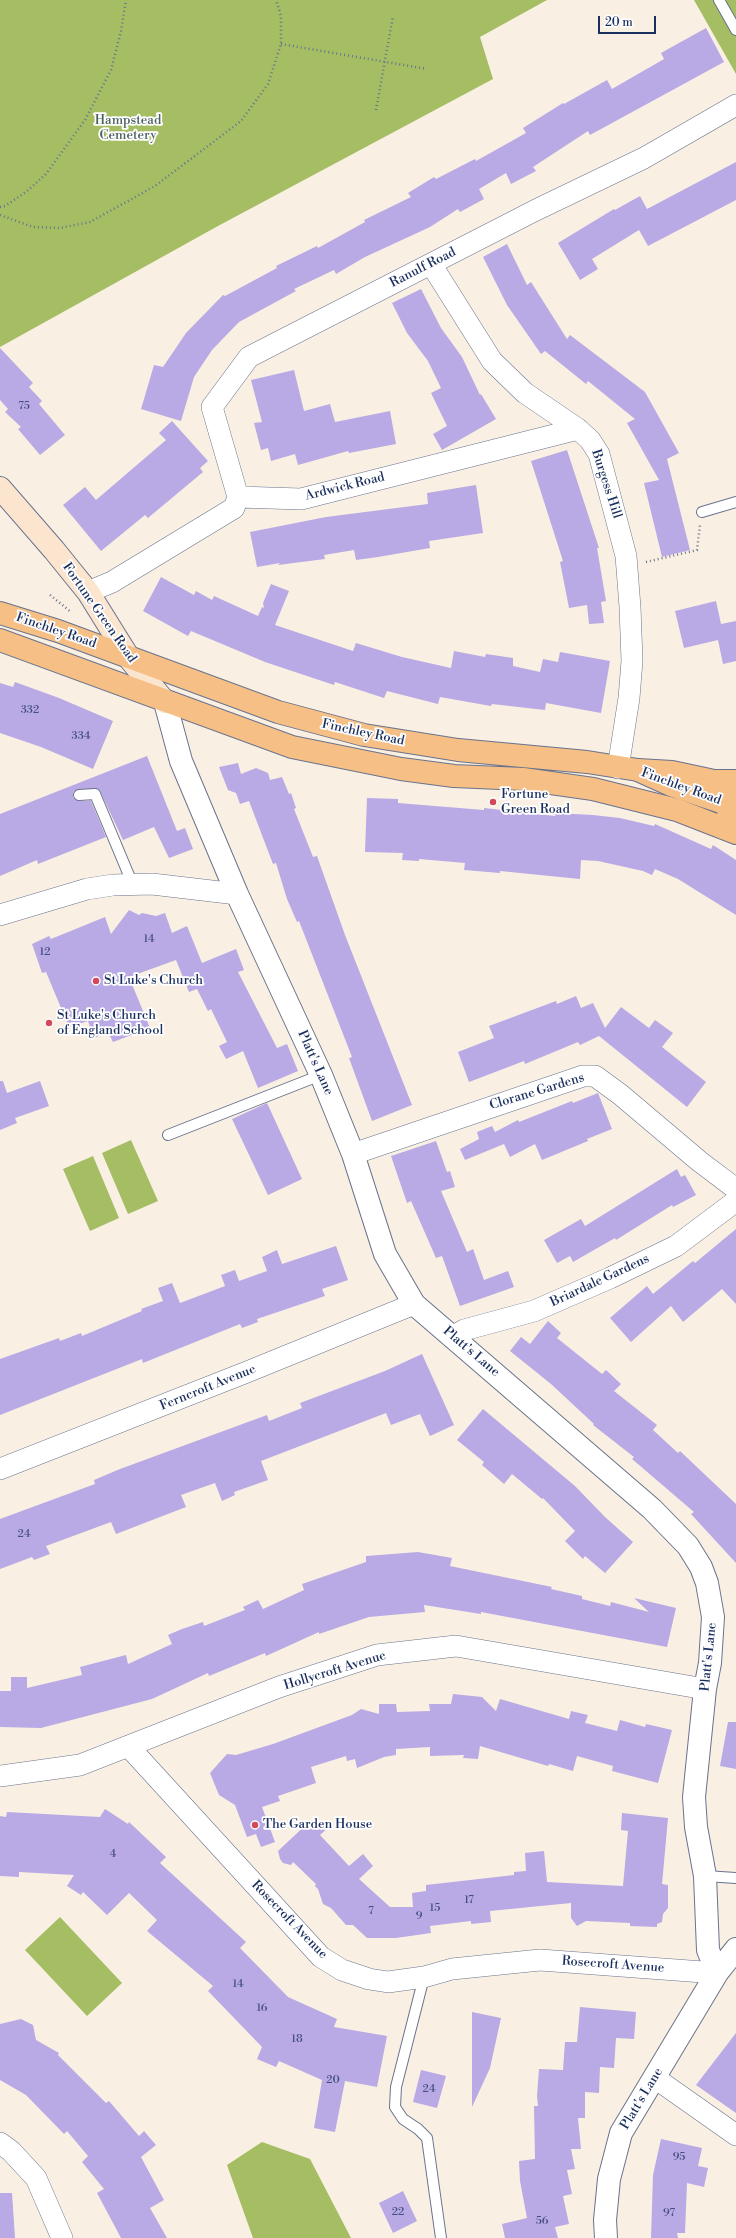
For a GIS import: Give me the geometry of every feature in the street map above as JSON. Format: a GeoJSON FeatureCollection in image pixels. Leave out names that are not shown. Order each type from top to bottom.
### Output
{"type":"FeatureCollection","features":[{"type":"Feature","properties":{"kind":"main road","name":"Fortune Green Road"},"geometry":{"type":"LineString","coordinates":[[0,488],[88,592],[130,658],[165,702]]}},
{"type":"Feature","properties":{"kind":"main road","name":"Finchley Road"},"geometry":{"type":"LineString","coordinates":[[0,613],[58,631],[278,712],[364,734],[458,750],[587,762],[628,769],[671,785],[735,803]]}},
{"type":"Feature","properties":{"kind":"main road","name":"Finchley Road"},"geometry":{"type":"LineString","coordinates":[[0,640],[268,740],[317,753],[357,762],[424,772],[454,776],[523,779],[593,790],[677,810],[729,830]]}},
{"type":"Feature","properties":{"kind":"main road"},"geometry":{"type":"LineString","coordinates":[[628,769],[680,773],[714,781],[736,781]]}},
{"type":"Feature","properties":{"kind":"main road"},"geometry":{"type":"LineString","coordinates":[[729,830],[735,803]]}},
{"type":"Feature","properties":{"kind":"street","name":"Ranulf Road"},"geometry":{"type":"LineString","coordinates":[[238,497],[212,407],[250,357],[536,210],[644,158],[736,105]]}},
{"type":"Feature","properties":{"kind":"street","name":"Burgess Hill"},"geometry":{"type":"LineString","coordinates":[[431,264],[492,361],[525,393],[578,429],[590,440],[599,454],[620,527],[627,567],[632,661],[629,698],[628,769]]}},
{"type":"Feature","properties":{"kind":"street","name":"Ardwick Road"},"geometry":{"type":"LineString","coordinates":[[238,497],[301,499],[578,429]]}},
{"type":"Feature","properties":{"kind":"street"},"geometry":{"type":"LineString","coordinates":[[88,592],[112,582],[225,514],[234,508],[238,497]]}},
{"type":"Feature","properties":{"kind":"street","name":"Platt's Lane"},"geometry":{"type":"LineString","coordinates":[[165,702],[176,750],[237,894],[321,1076],[353,1154],[385,1254],[414,1304],[507,1382],[652,1509],[688,1546],[701,1567],[707,1583],[713,1617],[710,1663],[705,1689],[694,1797],[696,1827],[705,1876],[708,1950],[717,1973]]}},
{"type":"Feature","properties":{"kind":"street"},"geometry":{"type":"LineString","coordinates":[[0,915],[87,889],[152,884],[237,894]]}},
{"type":"Feature","properties":{"kind":"street","name":"Clorane Gardens"},"geometry":{"type":"LineString","coordinates":[[353,1154],[583,1076],[595,1076],[621,1095],[699,1161],[736,1189]]}},
{"type":"Feature","properties":{"kind":"street","name":"Briardale Gardens"},"geometry":{"type":"LineString","coordinates":[[452,1337],[464,1330],[534,1311],[610,1278],[676,1246],[736,1201]]}},
{"type":"Feature","properties":{"kind":"street","name":"Ferncroft Avenue"},"geometry":{"type":"LineString","coordinates":[[0,1469],[247,1372],[414,1304]]}},
{"type":"Feature","properties":{"kind":"street","name":"Hollycroft Avenue"},"geometry":{"type":"LineString","coordinates":[[0,1776],[80,1765],[280,1687],[377,1655],[456,1646],[705,1689]]}},
{"type":"Feature","properties":{"kind":"street","name":"Rosecroft Avenue"},"geometry":{"type":"LineString","coordinates":[[129,1746],[321,1957],[342,1970],[369,1979],[388,1982],[424,1977],[452,1969],[540,1960],[717,1973]]}},
{"type":"Feature","properties":{"kind":"street","name":"Platt's Lane"},"geometry":{"type":"LineString","coordinates":[[606,2238],[605,2220],[609,2179],[617,2144],[717,1973],[736,1949]]}},
{"type":"Feature","properties":{"kind":"street"},"geometry":{"type":"LineString","coordinates":[[655,2078],[736,2134]]}},
{"type":"Feature","properties":{"kind":"street"},"geometry":{"type":"LineString","coordinates":[[0,2143],[11,2151],[36,2178],[62,2238]]}},
{"type":"Feature","properties":{"kind":"lane"},"geometry":{"type":"LineString","coordinates":[[719,0],[736,30]]}},
{"type":"Feature","properties":{"kind":"lane"},"geometry":{"type":"LineString","coordinates":[[702,512],[736,502]]}},
{"type":"Feature","properties":{"kind":"lane"},"geometry":{"type":"LineString","coordinates":[[79,795],[95,794],[133,885]]}},
{"type":"Feature","properties":{"kind":"lane"},"geometry":{"type":"LineString","coordinates":[[168,1134],[321,1076]]}},
{"type":"Feature","properties":{"kind":"lane"},"geometry":{"type":"LineString","coordinates":[[705,1876],[736,1878]]}},
{"type":"Feature","properties":{"kind":"lane"},"geometry":{"type":"LineString","coordinates":[[424,1977],[396,2087],[395,2107],[403,2119],[418,2129],[427,2138],[441,2238]]}},
{"type":"Feature","properties":{"kind":"path"},"geometry":{"type":"LineString","coordinates":[[0,207],[5,206],[26,192],[46,174],[85,120],[111,70],[121,31],[126,0]]}},
{"type":"Feature","properties":{"kind":"path"},"geometry":{"type":"LineString","coordinates":[[0,215],[34,226],[60,228],[90,222],[155,186],[241,121],[268,84],[281,44],[281,16],[276,0]]}},
{"type":"Feature","properties":{"kind":"path"},"geometry":{"type":"LineString","coordinates":[[376,110],[393,16]]}},
{"type":"Feature","properties":{"kind":"path"},"geometry":{"type":"LineString","coordinates":[[281,44],[426,69]]}},
{"type":"Feature","properties":{"kind":"path"},"geometry":{"type":"LineString","coordinates":[[627,567],[697,550],[702,512]]}},
{"type":"Feature","properties":{"kind":"path"},"geometry":{"type":"LineString","coordinates":[[50,595],[76,616]]}},
{"type":"Feature","properties":{"kind":"green space","name":"Hampstead Cemetery"},"geometry":{"type":"Polygon","coordinates":[[[0,0],[547,0],[480,37],[493,79],[218,226],[0,347],[0,0]]]}},
{"type":"Feature","properties":{"kind":"green space"},"geometry":{"type":"Polygon","coordinates":[[[694,0],[736,0],[736,74],[694,0]]]}},
{"type":"Feature","properties":{"kind":"green space"},"geometry":{"type":"Polygon","coordinates":[[[131,1140],[158,1201],[128,1214],[102,1153],[131,1140]]]}},
{"type":"Feature","properties":{"kind":"green space"},"geometry":{"type":"Polygon","coordinates":[[[93,1156],[119,1218],[90,1231],[63,1169],[93,1156]]]}},
{"type":"Feature","properties":{"kind":"green space"},"geometry":{"type":"Polygon","coordinates":[[[60,1917],[122,1983],[87,2016],[25,1950],[60,1917]]]}},
{"type":"Feature","properties":{"kind":"green space"},"geometry":{"type":"Polygon","coordinates":[[[262,2142],[310,2159],[351,2238],[253,2238],[227,2165],[262,2142]]]}},
{"type":"Feature","properties":{"kind":"building"},"geometry":{"type":"Polygon","coordinates":[[[706,28],[724,62],[590,135],[588,131],[533,167],[536,171],[511,184],[506,173],[479,189],[484,199],[460,212],[458,209],[430,227],[365,257],[336,274],[334,270],[294,289],[296,291],[239,322],[212,350],[194,377],[181,421],[141,409],[154,365],[163,367],[186,333],[223,295],[225,296],[277,268],[276,266],[317,246],[318,248],[365,222],[364,220],[411,197],[408,193],[434,177],[436,179],[475,159],[476,161],[526,133],[523,128],[563,103],[564,104],[607,80],[612,89],[664,59],[661,53],[706,28]]]}},
{"type":"Feature","properties":{"kind":"building"},"geometry":{"type":"Polygon","coordinates":[[[736,162],[736,200],[648,246],[639,230],[592,259],[598,269],[580,280],[558,243],[614,209],[615,210],[640,196],[647,209],[736,162]]]}},
{"type":"Feature","properties":{"kind":"building"},"geometry":{"type":"Polygon","coordinates":[[[507,244],[527,285],[531,282],[567,339],[570,335],[645,392],[679,453],[667,459],[690,550],[662,557],[644,483],[659,480],[627,423],[635,419],[588,381],[586,384],[545,351],[541,354],[507,305],[483,257],[507,244]]]}},
{"type":"Feature","properties":{"kind":"building"},"geometry":{"type":"Polygon","coordinates":[[[421,289],[441,328],[462,357],[480,395],[481,394],[496,419],[442,450],[433,434],[447,426],[431,393],[441,388],[428,361],[407,333],[392,303],[421,289]]]}},
{"type":"Feature","properties":{"kind":"building"},"geometry":{"type":"Polygon","coordinates":[[[0,348],[33,383],[29,387],[42,401],[39,404],[65,435],[40,455],[18,429],[21,427],[5,412],[8,409],[0,400],[0,348]]]}},
{"type":"Feature","properties":{"kind":"building"},"geometry":{"type":"Polygon","coordinates":[[[294,370],[304,411],[330,404],[335,422],[390,411],[396,444],[349,453],[348,451],[298,465],[295,454],[271,461],[268,448],[261,450],[254,423],[262,422],[251,380],[294,370]]]}},
{"type":"Feature","properties":{"kind":"building"},"geometry":{"type":"Polygon","coordinates":[[[172,421],[208,461],[200,468],[203,472],[148,518],[145,515],[101,551],[63,505],[85,487],[96,500],[166,440],[159,433],[172,421]]]}},
{"type":"Feature","properties":{"kind":"building"},"geometry":{"type":"Polygon","coordinates":[[[567,450],[599,548],[597,548],[606,601],[601,602],[604,623],[589,624],[587,605],[569,608],[560,562],[563,561],[531,461],[567,450]]]}},
{"type":"Feature","properties":{"kind":"building"},"geometry":{"type":"Polygon","coordinates":[[[476,485],[483,533],[429,541],[430,548],[378,557],[356,560],[354,550],[324,555],[325,559],[278,565],[280,563],[257,567],[250,532],[326,517],[428,504],[427,493],[476,485]]]}},
{"type":"Feature","properties":{"kind":"building"},"geometry":{"type":"Polygon","coordinates":[[[161,577],[194,595],[196,591],[212,600],[214,596],[258,616],[262,607],[264,608],[263,603],[271,584],[289,591],[275,625],[353,651],[356,643],[402,657],[451,668],[454,651],[485,657],[486,654],[513,658],[513,666],[540,672],[543,659],[558,662],[560,652],[610,661],[601,713],[546,703],[545,710],[492,704],[491,706],[440,697],[438,704],[387,691],[384,698],[335,682],[334,685],[265,662],[191,631],[188,636],[143,611],[161,577]]]}},
{"type":"Feature","properties":{"kind":"building"},"geometry":{"type":"Polygon","coordinates":[[[716,601],[721,624],[736,621],[736,661],[723,664],[718,640],[684,648],[675,611],[716,601]]]}},
{"type":"Feature","properties":{"kind":"building"},"geometry":{"type":"Polygon","coordinates":[[[15,682],[59,698],[113,721],[93,769],[41,747],[0,733],[0,683],[13,687],[15,682]]]}},
{"type":"Feature","properties":{"kind":"building"},"geometry":{"type":"Polygon","coordinates":[[[147,756],[177,831],[185,828],[193,849],[169,858],[154,827],[123,840],[99,789],[79,789],[73,792],[73,798],[79,801],[91,801],[106,837],[38,864],[37,860],[0,876],[0,814],[147,756]]]}},
{"type":"Feature","properties":{"kind":"building"},"geometry":{"type":"Polygon","coordinates":[[[238,763],[241,774],[256,768],[268,773],[270,780],[282,777],[289,794],[291,793],[296,808],[294,809],[313,857],[317,856],[345,935],[412,1105],[372,1121],[349,1058],[352,1057],[299,921],[297,922],[287,899],[276,863],[273,864],[249,801],[240,804],[236,793],[228,790],[219,767],[238,763]]]}},
{"type":"Feature","properties":{"kind":"building"},"geometry":{"type":"Polygon","coordinates":[[[367,798],[398,799],[398,803],[484,810],[484,808],[555,816],[556,813],[593,815],[620,818],[654,826],[655,824],[711,849],[713,845],[736,860],[736,915],[678,879],[655,869],[652,875],[643,871],[598,861],[581,860],[580,879],[500,871],[500,873],[464,870],[465,863],[419,859],[419,861],[402,860],[403,853],[365,852],[367,798]]]}},
{"type":"Feature","properties":{"kind":"building"},"geometry":{"type":"Polygon","coordinates":[[[129,910],[139,915],[142,913],[156,916],[165,913],[172,933],[187,926],[202,963],[236,949],[244,970],[238,972],[277,1048],[287,1044],[298,1071],[258,1088],[243,1051],[226,1059],[219,1046],[227,1042],[211,1009],[208,1011],[197,989],[189,992],[176,960],[129,977],[150,1028],[113,1042],[108,1032],[94,1038],[88,1021],[69,1027],[46,972],[42,973],[32,944],[49,936],[51,939],[105,917],[111,934],[129,910]]]}},
{"type":"Feature","properties":{"kind":"building"},"geometry":{"type":"Polygon","coordinates":[[[576,996],[581,1008],[593,1003],[605,1028],[621,1007],[649,1028],[655,1020],[673,1033],[662,1047],[706,1082],[687,1107],[599,1036],[580,1045],[578,1042],[525,1064],[524,1061],[469,1082],[458,1052],[494,1038],[489,1026],[556,1001],[557,1004],[576,996]]]}},
{"type":"Feature","properties":{"kind":"building"},"geometry":{"type":"Polygon","coordinates":[[[0,1081],[3,1081],[7,1093],[40,1081],[49,1106],[15,1118],[17,1123],[0,1130],[0,1081]]]}},
{"type":"Feature","properties":{"kind":"building"},"geometry":{"type":"Polygon","coordinates":[[[598,1093],[612,1129],[587,1139],[588,1141],[542,1160],[535,1144],[510,1157],[504,1144],[465,1160],[460,1149],[479,1139],[477,1132],[492,1126],[495,1132],[518,1120],[519,1122],[572,1101],[573,1103],[598,1093]]]}},
{"type":"Feature","properties":{"kind":"building"},"geometry":{"type":"Polygon","coordinates":[[[267,1103],[302,1179],[268,1195],[232,1119],[267,1103]]]}},
{"type":"Feature","properties":{"kind":"building"},"geometry":{"type":"Polygon","coordinates":[[[436,1141],[447,1172],[450,1171],[455,1187],[441,1191],[467,1252],[473,1249],[484,1280],[508,1271],[514,1287],[460,1306],[442,1256],[436,1258],[411,1201],[407,1203],[391,1156],[436,1141]]]}},
{"type":"Feature","properties":{"kind":"building"},"geometry":{"type":"Polygon","coordinates":[[[677,1169],[681,1177],[685,1175],[696,1195],[673,1207],[672,1205],[616,1240],[615,1238],[573,1262],[570,1256],[557,1263],[544,1240],[581,1219],[585,1226],[677,1169]]]}},
{"type":"Feature","properties":{"kind":"building"},"geometry":{"type":"Polygon","coordinates":[[[736,1229],[736,1304],[722,1289],[683,1322],[671,1306],[631,1342],[610,1318],[647,1286],[653,1294],[693,1261],[695,1263],[736,1229]]]}},
{"type":"Feature","properties":{"kind":"building"},"geometry":{"type":"Polygon","coordinates":[[[336,1246],[348,1280],[322,1289],[325,1296],[257,1319],[258,1322],[242,1328],[240,1324],[143,1363],[142,1359],[0,1415],[0,1359],[59,1338],[60,1341],[81,1333],[82,1336],[142,1311],[141,1309],[163,1301],[158,1288],[172,1283],[180,1303],[225,1286],[221,1275],[235,1270],[239,1281],[267,1271],[262,1257],[277,1250],[282,1264],[336,1246]]]}},
{"type":"Feature","properties":{"kind":"building"},"geometry":{"type":"Polygon","coordinates":[[[548,1321],[561,1333],[557,1338],[602,1374],[606,1370],[621,1384],[614,1391],[657,1425],[653,1430],[678,1453],[680,1451],[736,1504],[736,1563],[691,1514],[694,1512],[632,1459],[634,1457],[593,1425],[594,1424],[551,1384],[510,1351],[521,1337],[530,1344],[548,1321]]]}},
{"type":"Feature","properties":{"kind":"building"},"geometry":{"type":"Polygon","coordinates":[[[422,1354],[454,1425],[430,1436],[420,1414],[391,1425],[386,1413],[261,1461],[268,1480],[234,1492],[235,1495],[222,1501],[215,1483],[181,1495],[186,1507],[116,1534],[111,1522],[46,1546],[50,1554],[34,1560],[32,1557],[0,1569],[0,1519],[95,1484],[94,1480],[120,1469],[267,1415],[269,1421],[302,1408],[300,1403],[385,1371],[422,1354]]]}},
{"type":"Feature","properties":{"kind":"building"},"geometry":{"type":"Polygon","coordinates":[[[483,1409],[575,1486],[605,1517],[633,1542],[605,1573],[585,1556],[583,1559],[565,1541],[575,1531],[543,1498],[542,1499],[512,1474],[504,1484],[482,1465],[484,1462],[457,1440],[483,1409]]]}},
{"type":"Feature","properties":{"kind":"building"},"geometry":{"type":"Polygon","coordinates":[[[418,1552],[452,1558],[450,1566],[552,1587],[551,1589],[582,1596],[582,1599],[610,1606],[611,1602],[649,1612],[634,1598],[676,1608],[667,1647],[481,1612],[481,1614],[424,1605],[425,1612],[369,1617],[319,1634],[319,1632],[266,1656],[265,1653],[209,1676],[208,1673],[152,1699],[41,1728],[0,1727],[0,1691],[11,1691],[11,1677],[27,1677],[27,1688],[82,1675],[80,1667],[126,1655],[128,1664],[172,1644],[168,1635],[203,1622],[204,1626],[245,1610],[243,1607],[258,1600],[263,1609],[304,1590],[302,1584],[366,1562],[366,1556],[418,1552]]]}},
{"type":"Feature","properties":{"kind":"building"},"geometry":{"type":"Polygon","coordinates":[[[453,1694],[482,1697],[496,1711],[500,1699],[569,1719],[571,1711],[588,1715],[585,1723],[617,1731],[620,1720],[645,1727],[646,1724],[672,1730],[658,1783],[612,1771],[613,1766],[577,1756],[573,1771],[549,1764],[548,1766],[480,1746],[478,1759],[463,1758],[464,1755],[430,1756],[430,1747],[396,1749],[396,1755],[384,1757],[357,1768],[355,1759],[347,1761],[346,1756],[311,1767],[316,1783],[278,1796],[280,1801],[262,1807],[275,1842],[261,1847],[256,1834],[247,1837],[235,1805],[219,1795],[210,1773],[227,1754],[236,1755],[273,1744],[352,1715],[361,1709],[379,1714],[379,1704],[396,1704],[397,1712],[430,1711],[429,1704],[451,1704],[453,1694]]]}},
{"type":"Feature","properties":{"kind":"building"},"geometry":{"type":"Polygon","coordinates":[[[728,1722],[736,1722],[736,1769],[720,1766],[728,1722]]]}},
{"type":"Feature","properties":{"kind":"building"},"geometry":{"type":"Polygon","coordinates":[[[105,1809],[128,1824],[129,1822],[166,1857],[160,1863],[246,1942],[240,1948],[288,1997],[337,2019],[334,2027],[387,2036],[377,2087],[345,2081],[335,2132],[314,2128],[322,2080],[279,2061],[276,2067],[257,2059],[262,2047],[208,1991],[213,1986],[147,1931],[157,1920],[129,1893],[107,1915],[83,1892],[81,1895],[67,1886],[74,1875],[19,1872],[19,1877],[0,1876],[0,1816],[6,1817],[7,1812],[100,1817],[105,1809]]]}},
{"type":"Feature","properties":{"kind":"building"},"geometry":{"type":"Polygon","coordinates":[[[622,1813],[668,1818],[662,1884],[668,1885],[668,1908],[663,1914],[662,1922],[657,1924],[657,1927],[630,1926],[630,1923],[586,1921],[577,1926],[571,1918],[571,1903],[490,1911],[491,1922],[471,1924],[471,1921],[430,1926],[431,1933],[396,1938],[367,1938],[353,1925],[346,1925],[331,1908],[323,1904],[318,1889],[315,1886],[316,1884],[293,1862],[291,1865],[283,1863],[280,1859],[278,1851],[310,1821],[329,1827],[320,1835],[349,1866],[363,1854],[373,1866],[359,1879],[390,1907],[413,1907],[412,1893],[426,1891],[426,1885],[514,1875],[514,1872],[526,1871],[525,1853],[544,1851],[547,1882],[623,1886],[628,1831],[621,1830],[622,1813]]]}},
{"type":"Feature","properties":{"kind":"building"},"geometry":{"type":"Polygon","coordinates":[[[580,2007],[636,2012],[634,2039],[616,2038],[614,2068],[600,2067],[599,2093],[585,2092],[585,2118],[578,2118],[581,2149],[571,2149],[575,2169],[567,2170],[572,2194],[563,2196],[569,2224],[555,2227],[558,2238],[505,2238],[502,2224],[527,2218],[520,2181],[519,2161],[535,2159],[534,2106],[538,2106],[537,2096],[539,2069],[563,2070],[565,2042],[577,2042],[580,2007]]]}},
{"type":"Feature","properties":{"kind":"building"},"geometry":{"type":"Polygon","coordinates":[[[472,2012],[501,2018],[490,2068],[472,2107],[472,2012]]]}},
{"type":"Feature","properties":{"kind":"building"},"geometry":{"type":"Polygon","coordinates":[[[21,2019],[33,2025],[36,2040],[59,2053],[58,2055],[106,2103],[109,2101],[139,2136],[144,2131],[156,2145],[141,2157],[164,2200],[150,2208],[167,2238],[121,2238],[97,2193],[104,2189],[82,2162],[88,2156],[67,2131],[64,2134],[26,2095],[0,2080],[0,2024],[21,2019]]]}},
{"type":"Feature","properties":{"kind":"building"},"geometry":{"type":"Polygon","coordinates":[[[736,2033],[736,2113],[696,2085],[736,2033]]]}},
{"type":"Feature","properties":{"kind":"building"},"geometry":{"type":"Polygon","coordinates":[[[421,2070],[446,2076],[437,2108],[413,2102],[421,2070]]]}},
{"type":"Feature","properties":{"kind":"building"},"geometry":{"type":"Polygon","coordinates":[[[661,2139],[702,2148],[698,2166],[708,2168],[704,2187],[687,2183],[685,2233],[677,2233],[678,2238],[651,2238],[653,2175],[661,2139]]]}},
{"type":"Feature","properties":{"kind":"building"},"geometry":{"type":"Polygon","coordinates":[[[403,2191],[417,2221],[393,2233],[379,2203],[403,2191]]]}},
{"type":"Feature","properties":{"kind":"building"},"geometry":{"type":"Polygon","coordinates":[[[0,2193],[12,2193],[15,2238],[0,2238],[0,2193]]]}},
{"type":"Feature","properties":{"kind":"place","name":"Fortune Green Road"},"geometry":{"type":"Point","coordinates":[493,802]}},
{"type":"Feature","properties":{"kind":"place","name":"St Luke's Church"},"geometry":{"type":"Point","coordinates":[96,981]}},
{"type":"Feature","properties":{"kind":"place","name":"St Luke's Church of England School"},"geometry":{"type":"Point","coordinates":[49,1023]}},
{"type":"Feature","properties":{"kind":"place","name":"The Garden House"},"geometry":{"type":"Point","coordinates":[255,1825]}}]}
